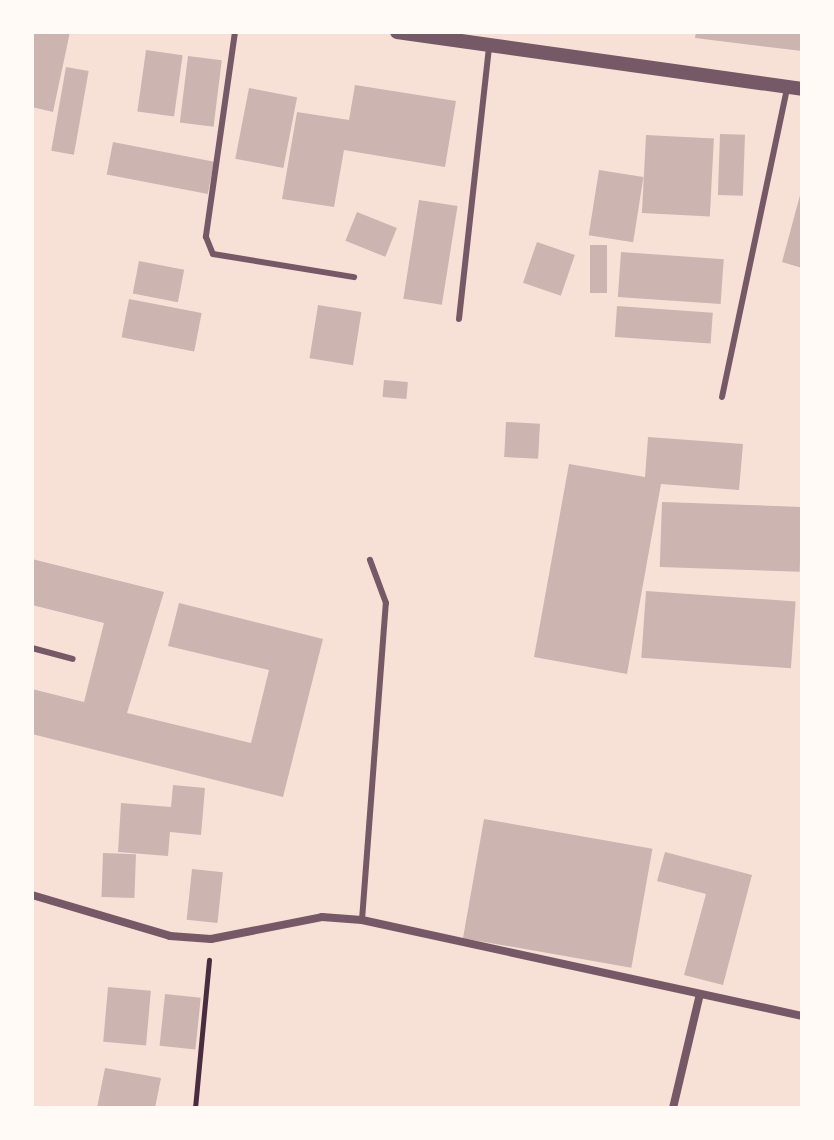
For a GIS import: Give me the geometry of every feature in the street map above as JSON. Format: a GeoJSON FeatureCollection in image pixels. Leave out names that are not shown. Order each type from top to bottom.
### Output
{"type":"FeatureCollection","features":[{"type":"Feature","properties":{"kind":"street"},"geometry":{"type":"LineString","coordinates":[[397,32],[489,48],[794,88]]}},
{"type":"Feature","properties":{"kind":"street"},"geometry":{"type":"LineString","coordinates":[[32,895],[170,936],[211,939],[322,917],[362,920],[802,1016]]}},
{"type":"Feature","properties":{"kind":"street"},"geometry":{"type":"LineString","coordinates":[[673,1108],[700,994]]}},
{"type":"Feature","properties":{"kind":"lane"},"geometry":{"type":"LineString","coordinates":[[235,32],[206,237],[213,254],[354,277]]}},
{"type":"Feature","properties":{"kind":"lane"},"geometry":{"type":"LineString","coordinates":[[459,319],[489,48]]}},
{"type":"Feature","properties":{"kind":"lane"},"geometry":{"type":"LineString","coordinates":[[722,397],[794,88]]}},
{"type":"Feature","properties":{"kind":"lane"},"geometry":{"type":"LineString","coordinates":[[362,920],[386,603],[370,560]]}},
{"type":"Feature","properties":{"kind":"lane"},"geometry":{"type":"LineString","coordinates":[[32,648],[73,659]]}},
{"type":"Feature","properties":{"kind":"path"},"geometry":{"type":"LineString","coordinates":[[195,1108],[211,939]]}},
{"type":"Feature","properties":{"kind":"building"},"geometry":{"type":"Polygon","coordinates":[[[32,32],[70,32],[53,112],[32,107],[32,32]]]}},
{"type":"Feature","properties":{"kind":"building"},"geometry":{"type":"Polygon","coordinates":[[[696,32],[802,32],[802,51],[695,38],[696,32]]]}},
{"type":"Feature","properties":{"kind":"building"},"geometry":{"type":"Polygon","coordinates":[[[146,50],[183,55],[174,117],[137,111],[146,50]]]}},
{"type":"Feature","properties":{"kind":"building"},"geometry":{"type":"Polygon","coordinates":[[[188,56],[222,60],[214,127],[180,123],[188,56]]]}},
{"type":"Feature","properties":{"kind":"building"},"geometry":{"type":"Polygon","coordinates":[[[66,67],[89,71],[74,155],[51,151],[66,67]]]}},
{"type":"Feature","properties":{"kind":"building"},"geometry":{"type":"Polygon","coordinates":[[[355,85],[456,101],[445,167],[344,150],[334,207],[282,199],[297,112],[349,120],[355,85]]]}},
{"type":"Feature","properties":{"kind":"building"},"geometry":{"type":"Polygon","coordinates":[[[249,88],[297,97],[283,168],[235,159],[249,88]]]}},
{"type":"Feature","properties":{"kind":"building"},"geometry":{"type":"Polygon","coordinates":[[[720,134],[745,135],[743,196],[718,195],[720,134]]]}},
{"type":"Feature","properties":{"kind":"building"},"geometry":{"type":"Polygon","coordinates":[[[646,135],[714,139],[710,216],[642,213],[646,135]]]}},
{"type":"Feature","properties":{"kind":"building"},"geometry":{"type":"Polygon","coordinates":[[[113,142],[214,162],[208,194],[107,174],[113,142]]]}},
{"type":"Feature","properties":{"kind":"building"},"geometry":{"type":"Polygon","coordinates":[[[599,170],[643,177],[633,242],[589,235],[599,170]]]}},
{"type":"Feature","properties":{"kind":"building"},"geometry":{"type":"Polygon","coordinates":[[[802,188],[802,268],[782,262],[802,188]]]}},
{"type":"Feature","properties":{"kind":"building"},"geometry":{"type":"Polygon","coordinates":[[[419,200],[458,206],[442,305],[403,299],[419,200]]]}},
{"type":"Feature","properties":{"kind":"building"},"geometry":{"type":"Polygon","coordinates":[[[357,212],[397,228],[385,257],[345,241],[357,212]]]}},
{"type":"Feature","properties":{"kind":"building"},"geometry":{"type":"Polygon","coordinates":[[[537,242],[575,255],[561,296],[523,283],[537,242]]]}},
{"type":"Feature","properties":{"kind":"building"},"geometry":{"type":"Polygon","coordinates":[[[590,245],[607,245],[607,293],[590,293],[590,245]]]}},
{"type":"Feature","properties":{"kind":"building"},"geometry":{"type":"Polygon","coordinates":[[[621,252],[724,259],[721,304],[618,297],[621,252]]]}},
{"type":"Feature","properties":{"kind":"building"},"geometry":{"type":"Polygon","coordinates":[[[139,261],[184,270],[178,302],[133,293],[139,261]]]}},
{"type":"Feature","properties":{"kind":"building"},"geometry":{"type":"Polygon","coordinates":[[[129,299],[202,313],[194,351],[122,337],[129,299]]]}},
{"type":"Feature","properties":{"kind":"building"},"geometry":{"type":"Polygon","coordinates":[[[318,305],[361,312],[353,365],[310,358],[318,305]]]}},
{"type":"Feature","properties":{"kind":"building"},"geometry":{"type":"Polygon","coordinates":[[[617,306],[713,313],[711,344],[615,337],[617,306]]]}},
{"type":"Feature","properties":{"kind":"building"},"geometry":{"type":"Polygon","coordinates":[[[384,380],[408,382],[406,399],[383,397],[384,380]]]}},
{"type":"Feature","properties":{"kind":"building"},"geometry":{"type":"Polygon","coordinates":[[[506,422],[540,424],[538,459],[504,457],[506,422]]]}},
{"type":"Feature","properties":{"kind":"building"},"geometry":{"type":"Polygon","coordinates":[[[648,437],[743,444],[739,490],[661,484],[627,674],[534,657],[569,464],[645,477],[648,437]]]}},
{"type":"Feature","properties":{"kind":"building"},"geometry":{"type":"Polygon","coordinates":[[[662,502],[802,507],[800,572],[660,567],[662,502]]]}},
{"type":"Feature","properties":{"kind":"building"},"geometry":{"type":"Polygon","coordinates":[[[32,559],[164,592],[127,713],[251,743],[269,670],[168,646],[179,603],[323,639],[283,797],[32,734],[32,689],[84,702],[104,623],[32,605],[32,559]]]}},
{"type":"Feature","properties":{"kind":"building"},"geometry":{"type":"Polygon","coordinates":[[[646,591],[796,601],[791,668],[641,658],[646,591]]]}},
{"type":"Feature","properties":{"kind":"building"},"geometry":{"type":"Polygon","coordinates":[[[173,785],[205,788],[201,835],[170,832],[168,856],[118,852],[121,803],[171,807],[173,785]]]}},
{"type":"Feature","properties":{"kind":"building"},"geometry":{"type":"Polygon","coordinates":[[[484,819],[652,849],[631,968],[463,938],[484,819]]]}},
{"type":"Feature","properties":{"kind":"building"},"geometry":{"type":"Polygon","coordinates":[[[665,852],[752,875],[723,985],[684,975],[706,894],[657,881],[665,852]]]}},
{"type":"Feature","properties":{"kind":"building"},"geometry":{"type":"Polygon","coordinates":[[[103,853],[136,854],[134,898],[101,897],[103,853]]]}},
{"type":"Feature","properties":{"kind":"building"},"geometry":{"type":"Polygon","coordinates":[[[192,869],[223,872],[217,923],[187,920],[192,869]]]}},
{"type":"Feature","properties":{"kind":"building"},"geometry":{"type":"Polygon","coordinates":[[[108,987],[151,991],[146,1046],[103,1042],[108,987]]]}},
{"type":"Feature","properties":{"kind":"building"},"geometry":{"type":"Polygon","coordinates":[[[165,994],[201,998],[195,1049],[160,1046],[165,994]]]}},
{"type":"Feature","properties":{"kind":"building"},"geometry":{"type":"Polygon","coordinates":[[[105,1068],[161,1078],[155,1108],[97,1108],[105,1068]]]}}]}
